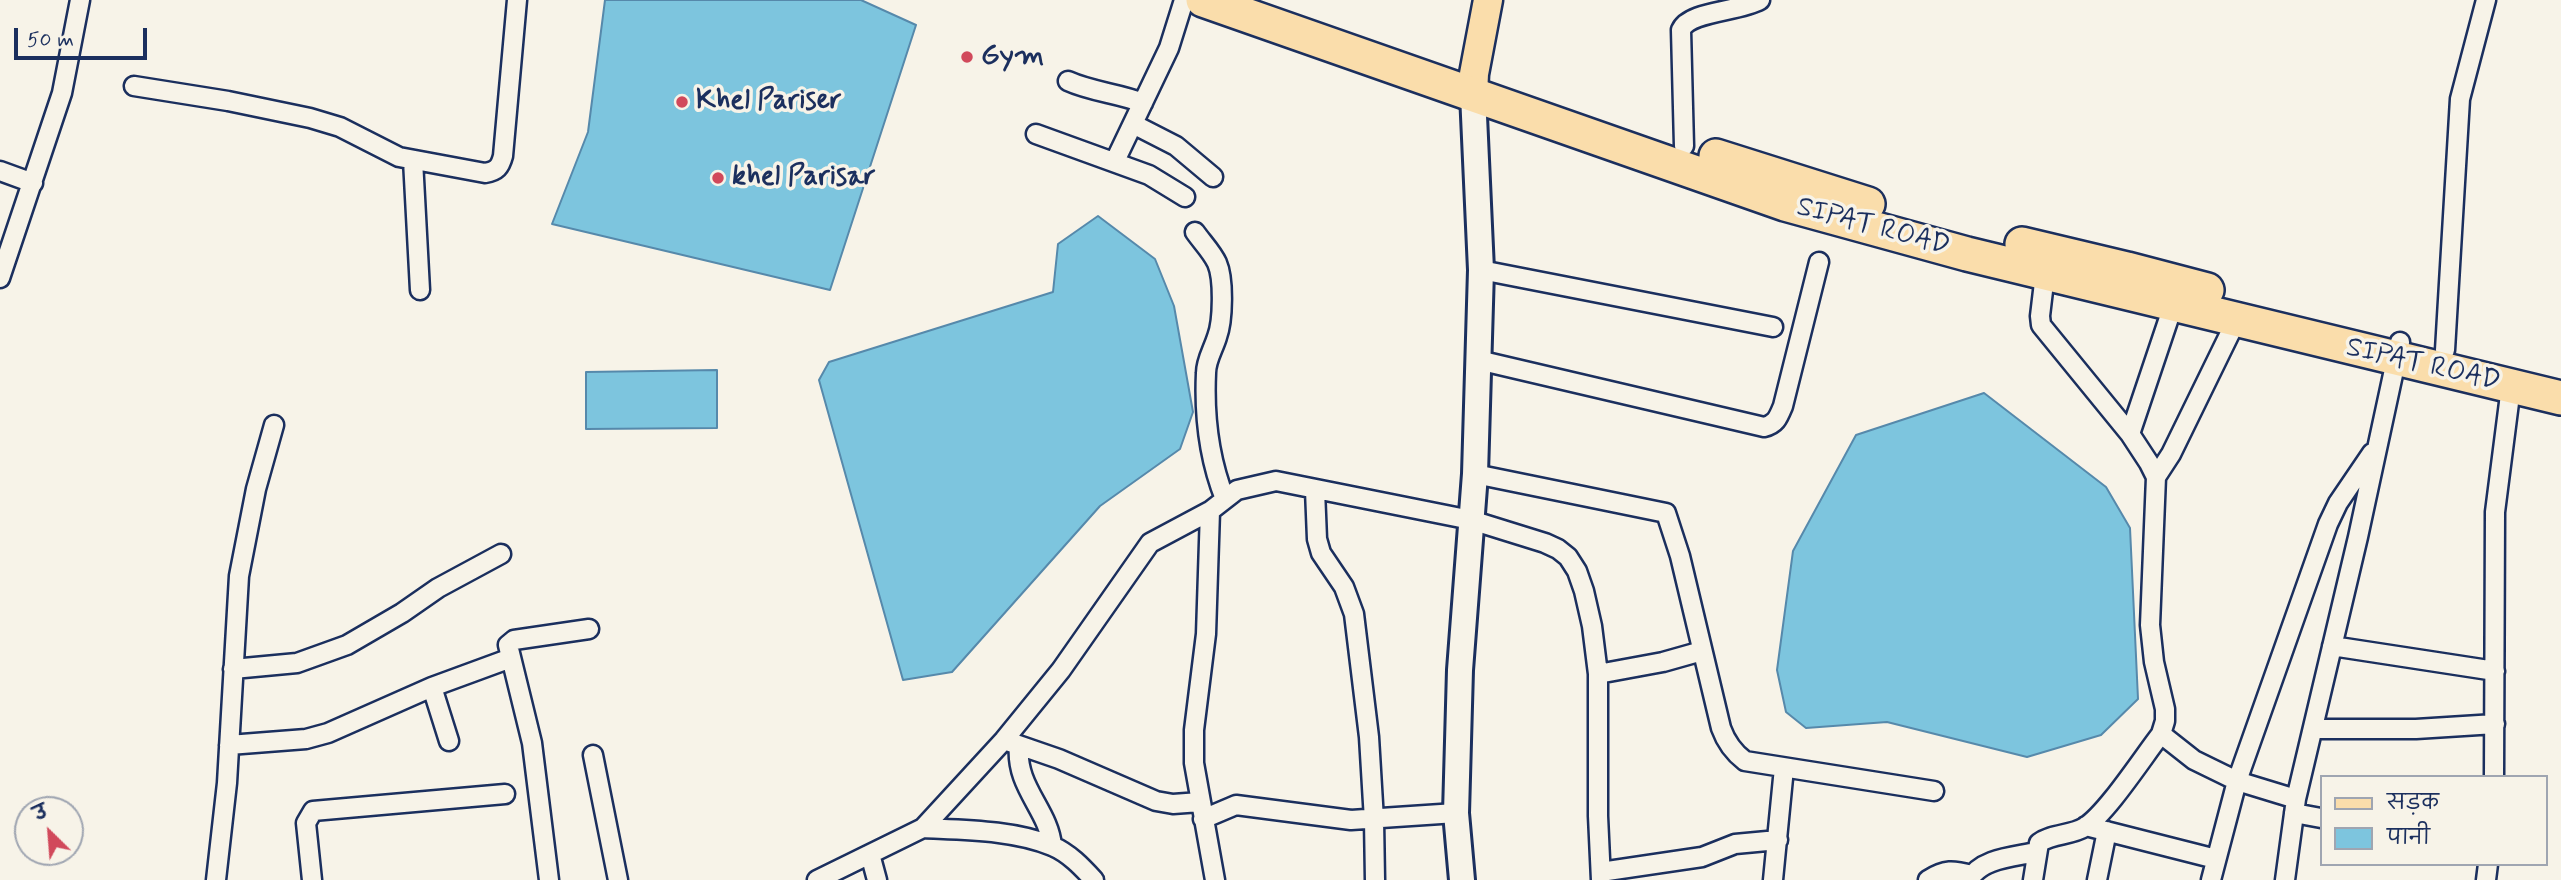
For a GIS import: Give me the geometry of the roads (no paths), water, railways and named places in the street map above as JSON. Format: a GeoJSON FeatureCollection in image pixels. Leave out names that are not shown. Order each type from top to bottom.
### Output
{"type":"FeatureCollection","features":[{"type":"Feature","properties":{"kind":"highway","name":"SIPAT ROAD"},"geometry":{"type":"LineString","coordinates":[[1203,0],[1684,146],[1907,217],[2127,269],[2398,350],[2511,387],[2561,398]]}},
{"type":"Feature","properties":{"kind":"highway","name":"SIPAT ROAD"},"geometry":{"type":"LineString","coordinates":[[1264,0],[1785,204],[2045,274],[2236,321],[2398,350],[2445,350],[2561,375]]}},
{"type":"Feature","properties":{"kind":"main road"},"geometry":{"type":"LineString","coordinates":[[1473,84],[1488,0]]}},
{"type":"Feature","properties":{"kind":"street"},"geometry":{"type":"LineString","coordinates":[[0,278],[62,93],[80,0]]}},
{"type":"Feature","properties":{"kind":"street"},"geometry":{"type":"LineString","coordinates":[[134,86],[310,118],[340,127],[399,157],[485,173],[500,166],[503,156],[517,0]]}},
{"type":"Feature","properties":{"kind":"street"},"geometry":{"type":"LineString","coordinates":[[1115,161],[1169,48],[1184,0]]}},
{"type":"Feature","properties":{"kind":"street"},"geometry":{"type":"LineString","coordinates":[[1684,146],[1681,30],[1684,24],[1695,17],[1742,8],[1760,0]]}},
{"type":"Feature","properties":{"kind":"street"},"geometry":{"type":"LineString","coordinates":[[2445,350],[2460,100],[2486,0]]}},
{"type":"Feature","properties":{"kind":"street"},"geometry":{"type":"LineString","coordinates":[[1068,80],[1083,88],[1143,103]]}},
{"type":"Feature","properties":{"kind":"street"},"geometry":{"type":"LineString","coordinates":[[1462,880],[1456,813],[1460,670],[1475,474],[1481,270],[1473,84]]}},
{"type":"Feature","properties":{"kind":"street"},"geometry":{"type":"LineString","coordinates":[[1133,124],[1176,146],[1213,177]]}},
{"type":"Feature","properties":{"kind":"street"},"geometry":{"type":"LineString","coordinates":[[1036,134],[1149,175],[1185,197]]}},
{"type":"Feature","properties":{"kind":"street"},"geometry":{"type":"LineString","coordinates":[[413,160],[420,290]]}},
{"type":"Feature","properties":{"kind":"street"},"geometry":{"type":"LineString","coordinates":[[0,171],[33,183]]}},
{"type":"Feature","properties":{"kind":"street"},"geometry":{"type":"LineString","coordinates":[[1195,233],[1217,263],[1221,276],[1218,335],[1208,359],[1206,372],[1209,450],[1225,499]]}},
{"type":"Feature","properties":{"kind":"street"},"geometry":{"type":"LineString","coordinates":[[1478,360],[1763,427],[1771,425],[1777,420],[1783,406],[1819,262]]}},
{"type":"Feature","properties":{"kind":"street"},"geometry":{"type":"LineString","coordinates":[[1481,270],[1773,327]]}},
{"type":"Feature","properties":{"kind":"street"},"geometry":{"type":"LineString","coordinates":[[2032,880],[2039,843],[2045,839],[2071,834],[2086,826],[2099,814],[2161,734],[2165,721],[2150,625],[2156,477],[2150,463],[2130,434],[2041,325],[2045,274]]}},
{"type":"Feature","properties":{"kind":"street"},"geometry":{"type":"LineString","coordinates":[[2130,434],[2173,306]]}},
{"type":"Feature","properties":{"kind":"street"},"geometry":{"type":"LineString","coordinates":[[2156,477],[2171,454],[2236,321]]}},
{"type":"Feature","properties":{"kind":"street"},"geometry":{"type":"LineString","coordinates":[[2285,880],[2295,806],[2398,350]]}},
{"type":"Feature","properties":{"kind":"street"},"geometry":{"type":"LineString","coordinates":[[2494,775],[2495,512],[2511,387]]}},
{"type":"Feature","properties":{"kind":"street"},"geometry":{"type":"LineString","coordinates":[[216,880],[227,783],[239,576],[245,537],[274,425]]}},
{"type":"Feature","properties":{"kind":"street"},"geometry":{"type":"LineString","coordinates":[[2211,880],[2237,781],[2328,524],[2338,503],[2377,445]]}},
{"type":"Feature","properties":{"kind":"street"},"geometry":{"type":"LineString","coordinates":[[1475,474],[1666,513],[1680,556],[1726,741],[1735,754],[1745,761],[1934,791]]}},
{"type":"Feature","properties":{"kind":"street"},"geometry":{"type":"LineString","coordinates":[[817,880],[923,828],[1012,743],[1150,542],[1210,511],[1237,490],[1276,481],[1471,520],[1545,543],[1568,558],[1577,571],[1584,591],[1598,674],[1598,816],[1601,876],[1702,857],[1735,844],[1778,841]]}},
{"type":"Feature","properties":{"kind":"street"},"geometry":{"type":"LineString","coordinates":[[1315,490],[1317,539],[1321,553],[1347,594],[1354,614],[1369,737],[1375,880]]}},
{"type":"Feature","properties":{"kind":"street"},"geometry":{"type":"LineString","coordinates":[[1210,511],[1206,634],[1195,730],[1195,763],[1201,811],[1215,880]]}},
{"type":"Feature","properties":{"kind":"street"},"geometry":{"type":"LineString","coordinates":[[233,669],[297,663],[347,645],[438,588],[501,554]]}},
{"type":"Feature","properties":{"kind":"street"},"geometry":{"type":"LineString","coordinates":[[550,880],[528,721],[508,645],[514,640],[589,629]]}},
{"type":"Feature","properties":{"kind":"street"},"geometry":{"type":"LineString","coordinates":[[2332,646],[2495,671]]}},
{"type":"Feature","properties":{"kind":"street"},"geometry":{"type":"LineString","coordinates":[[1598,674],[1663,662],[1702,651]]}},
{"type":"Feature","properties":{"kind":"street"},"geometry":{"type":"LineString","coordinates":[[229,745],[317,736],[432,687],[511,658]]}},
{"type":"Feature","properties":{"kind":"street"},"geometry":{"type":"LineString","coordinates":[[432,687],[450,741]]}},
{"type":"Feature","properties":{"kind":"street"},"geometry":{"type":"LineString","coordinates":[[2313,729],[2416,729],[2495,724]]}},
{"type":"Feature","properties":{"kind":"street"},"geometry":{"type":"LineString","coordinates":[[2161,734],[2194,760],[2320,818]]}},
{"type":"Feature","properties":{"kind":"street"},"geometry":{"type":"LineString","coordinates":[[1012,743],[1156,801],[1201,811],[1249,805],[1317,817],[1374,820],[1456,813]]}},
{"type":"Feature","properties":{"kind":"street"},"geometry":{"type":"LineString","coordinates":[[1012,743],[1019,767],[1049,833],[1052,846]]}},
{"type":"Feature","properties":{"kind":"street"},"geometry":{"type":"LineString","coordinates":[[593,755],[618,880]]}},
{"type":"Feature","properties":{"kind":"street"},"geometry":{"type":"LineString","coordinates":[[1773,880],[1784,768]]}},
{"type":"Feature","properties":{"kind":"street"},"geometry":{"type":"LineString","coordinates":[[312,880],[306,822],[313,811],[505,794]]}},
{"type":"Feature","properties":{"kind":"street"},"geometry":{"type":"LineString","coordinates":[[2086,826],[2216,859]]}},
{"type":"Feature","properties":{"kind":"street"},"geometry":{"type":"LineString","coordinates":[[923,828],[994,833],[1052,846],[1080,865],[1094,880]]}},
{"type":"Feature","properties":{"kind":"street"},"geometry":{"type":"LineString","coordinates":[[2097,880],[2107,831]]}},
{"type":"Feature","properties":{"kind":"street"},"geometry":{"type":"LineString","coordinates":[[1928,880],[1945,870],[1953,870],[1970,878],[1981,867],[1998,860],[2036,852]]}},
{"type":"Feature","properties":{"kind":"street"},"geometry":{"type":"LineString","coordinates":[[870,854],[877,880]]}},
{"type":"Feature","properties":{"kind":"water","name":"khel Parisar"},"geometry":{"type":"Polygon","coordinates":[[[605,0],[861,0],[916,25],[830,290],[552,224],[588,132],[605,0]]]}},
{"type":"Feature","properties":{"kind":"water"},"geometry":{"type":"Polygon","coordinates":[[[1098,216],[1155,259],[1174,306],[1193,412],[1180,449],[1100,506],[952,672],[903,680],[819,380],[829,362],[1053,292],[1058,244],[1098,216]]]}},
{"type":"Feature","properties":{"kind":"water"},"geometry":{"type":"Polygon","coordinates":[[[717,370],[717,428],[586,429],[586,372],[717,370]]]}},
{"type":"Feature","properties":{"kind":"water"},"geometry":{"type":"Polygon","coordinates":[[[1984,393],[2106,487],[2130,528],[2138,699],[2101,735],[2027,757],[1887,722],[1806,728],[1786,712],[1777,670],[1793,551],[1856,435],[1984,393]]]}},
{"type":"Feature","properties":{"kind":"place","name":"Gym"},"geometry":{"type":"Point","coordinates":[967,57]}},
{"type":"Feature","properties":{"kind":"place","name":"Khel Pariser"},"geometry":{"type":"Point","coordinates":[682,102]}},
{"type":"Feature","properties":{"kind":"place","name":"khel Parisar"},"geometry":{"type":"Point","coordinates":[718,178]}}]}
